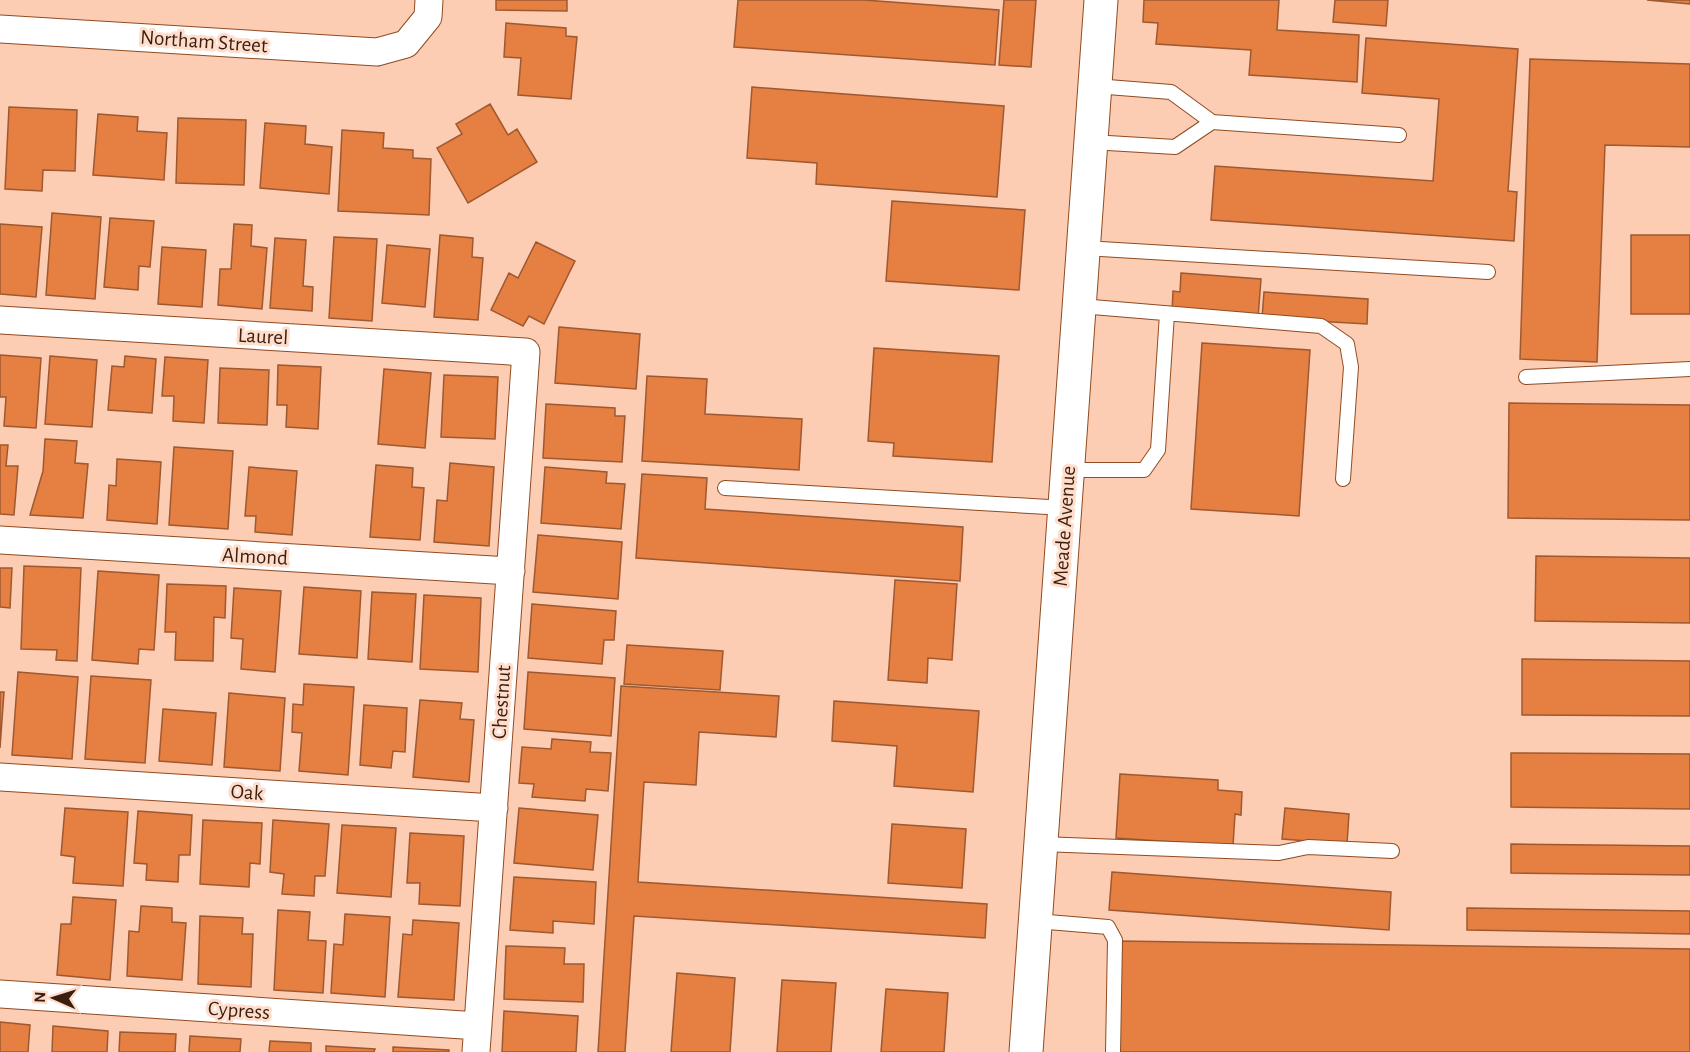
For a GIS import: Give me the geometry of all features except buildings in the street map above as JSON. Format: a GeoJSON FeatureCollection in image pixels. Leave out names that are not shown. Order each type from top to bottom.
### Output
{"type":"FeatureCollection","features":[{"type":"Feature","properties":{"kind":"street","name":"Northam Street"},"geometry":{"type":"LineString","coordinates":[[0,29],[376,52],[406,44],[428,17],[429,0]]}},
{"type":"Feature","properties":{"kind":"street","name":"Meade Avenue"},"geometry":{"type":"LineString","coordinates":[[1026,1052],[1101,0]]}},
{"type":"Feature","properties":{"kind":"street","name":"Laurel"},"geometry":{"type":"LineString","coordinates":[[0,320],[526,352]]}},
{"type":"Feature","properties":{"kind":"street","name":"Chestnut"},"geometry":{"type":"LineString","coordinates":[[477,1039],[526,352]]}},
{"type":"Feature","properties":{"kind":"street","name":"Almond"},"geometry":{"type":"LineString","coordinates":[[0,540],[510,571]]}},
{"type":"Feature","properties":{"kind":"street","name":"Oak"},"geometry":{"type":"LineString","coordinates":[[0,777],[494,808]]}},
{"type":"Feature","properties":{"kind":"street","name":"Cypress"},"geometry":{"type":"LineString","coordinates":[[0,994],[477,1039]]}},
{"type":"Feature","properties":{"kind":"lane"},"geometry":{"type":"LineString","coordinates":[[1095,86],[1171,92],[1212,122],[1399,135]]}},
{"type":"Feature","properties":{"kind":"lane"},"geometry":{"type":"LineString","coordinates":[[1091,142],[1175,147],[1212,122]]}},
{"type":"Feature","properties":{"kind":"lane"},"geometry":{"type":"LineString","coordinates":[[1084,249],[1488,272]]}},
{"type":"Feature","properties":{"kind":"lane"},"geometry":{"type":"LineString","coordinates":[[1080,306],[1321,326],[1347,344],[1351,367],[1343,479]]}},
{"type":"Feature","properties":{"kind":"lane"},"geometry":{"type":"LineString","coordinates":[[1068,470],[1144,470],[1158,450],[1167,314]]}},
{"type":"Feature","properties":{"kind":"lane"},"geometry":{"type":"LineString","coordinates":[[1526,377],[1690,369]]}},
{"type":"Feature","properties":{"kind":"lane"},"geometry":{"type":"LineString","coordinates":[[725,488],[1065,508]]}},
{"type":"Feature","properties":{"kind":"lane"},"geometry":{"type":"LineString","coordinates":[[1041,844],[1268,852],[1308,847],[1392,851]]}},
{"type":"Feature","properties":{"kind":"lane"},"geometry":{"type":"LineString","coordinates":[[1036,921],[1108,927],[1115,940],[1113,1052]]}}]}
